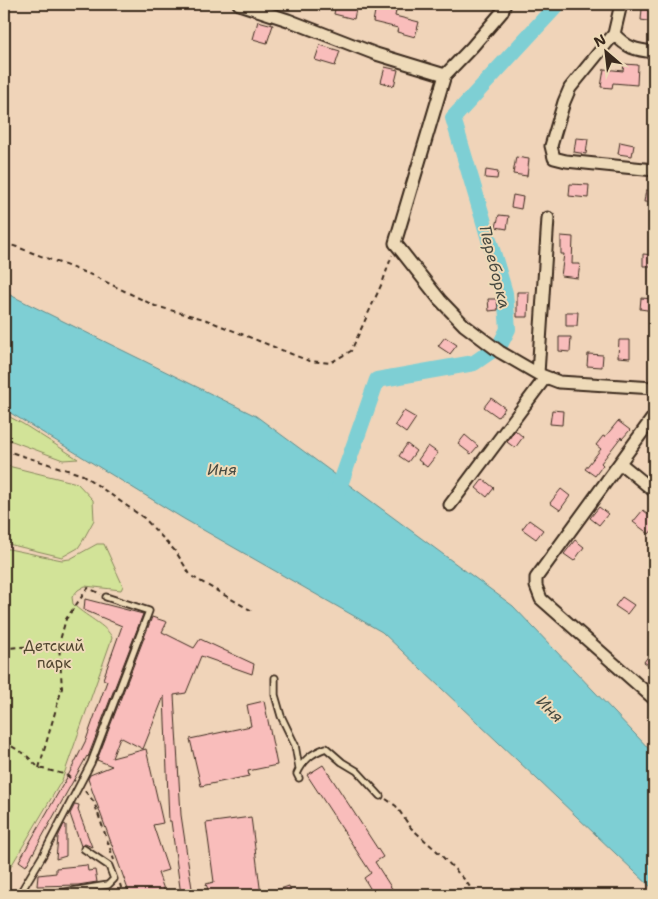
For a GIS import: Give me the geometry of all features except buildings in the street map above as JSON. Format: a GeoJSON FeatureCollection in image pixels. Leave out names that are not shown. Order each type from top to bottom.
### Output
{"type":"FeatureCollection","features":[{"type":"Feature","properties":{"kind":"street"},"geometry":{"type":"LineString","coordinates":[[239,4],[288,20],[376,54],[445,75]]}},
{"type":"Feature","properties":{"kind":"street"},"geometry":{"type":"LineString","coordinates":[[505,4],[502,12],[445,75],[395,243],[440,300],[464,325],[500,352],[542,376],[559,382],[654,388]]}},
{"type":"Feature","properties":{"kind":"street"},"geometry":{"type":"LineString","coordinates":[[620,4],[614,34],[570,88],[551,146],[554,158],[566,162],[654,170]]}},
{"type":"Feature","properties":{"kind":"street"},"geometry":{"type":"LineString","coordinates":[[614,34],[624,45],[637,50],[654,52]]}},
{"type":"Feature","properties":{"kind":"street"},"geometry":{"type":"LineString","coordinates":[[450,504],[542,376],[548,218]]}},
{"type":"Feature","properties":{"kind":"street"},"geometry":{"type":"LineString","coordinates":[[654,416],[536,578],[536,586],[541,599],[654,699]]}},
{"type":"Feature","properties":{"kind":"street"},"geometry":{"type":"LineString","coordinates":[[620,463],[654,491]]}},
{"type":"Feature","properties":{"kind":"lane"},"geometry":{"type":"LineString","coordinates":[[19,895],[43,855],[91,763],[149,611],[106,597]]}},
{"type":"Feature","properties":{"kind":"lane"},"geometry":{"type":"LineString","coordinates":[[275,678],[275,694],[279,709],[295,744],[299,768]]}},
{"type":"Feature","properties":{"kind":"lane"},"geometry":{"type":"LineString","coordinates":[[299,778],[297,774],[299,768],[313,753],[326,748],[356,772],[380,796]]}},
{"type":"Feature","properties":{"kind":"lane"},"geometry":{"type":"LineString","coordinates":[[48,895],[108,885],[114,879],[109,866],[84,850]]}},
{"type":"Feature","properties":{"kind":"path"},"geometry":{"type":"LineString","coordinates":[[4,243],[94,276],[156,306],[204,319],[309,361],[330,363],[351,352],[383,281],[395,243]]}},
{"type":"Feature","properties":{"kind":"path"},"geometry":{"type":"LineString","coordinates":[[4,450],[83,475],[144,518],[176,552],[190,576],[254,612]]}},
{"type":"Feature","properties":{"kind":"path"},"geometry":{"type":"LineString","coordinates":[[39,768],[62,688],[59,644],[66,619],[88,588],[106,597]]}},
{"type":"Feature","properties":{"kind":"path"},"geometry":{"type":"LineString","coordinates":[[4,652],[8,648],[59,644]]}},
{"type":"Feature","properties":{"kind":"path"},"geometry":{"type":"LineString","coordinates":[[4,742],[25,754],[39,768],[64,774],[80,785],[94,802],[115,866]]}},
{"type":"Feature","properties":{"kind":"path"},"geometry":{"type":"LineString","coordinates":[[380,796],[396,806],[412,828],[464,879],[476,895]]}},
{"type":"Feature","properties":{"kind":"path"},"geometry":{"type":"LineString","coordinates":[[120,883],[123,895]]}},
{"type":"Feature","properties":{"kind":"green space"},"geometry":{"type":"Polygon","coordinates":[[[4,414],[78,459],[63,460],[4,438],[4,414]]]}},
{"type":"Feature","properties":{"kind":"green space"},"geometry":{"type":"Polygon","coordinates":[[[4,465],[77,483],[93,500],[94,520],[78,548],[62,557],[4,543],[4,465]]]}},
{"type":"Feature","properties":{"kind":"green space","name":"Детский парк"},"geometry":{"type":"Polygon","coordinates":[[[97,544],[104,544],[123,586],[121,590],[85,586],[72,597],[73,604],[106,629],[112,638],[62,780],[4,878],[4,548],[62,560],[70,559],[97,544]]]}},
{"type":"Feature","properties":{"kind":"water","name":"Иня"},"geometry":{"type":"Polygon","coordinates":[[[4,292],[256,416],[513,606],[654,754],[654,890],[382,632],[184,519],[4,409],[4,292]]]}},
{"type":"Feature","properties":{"kind":"waterway","name":"Переборка"},"geometry":{"type":"LineString","coordinates":[[335,499],[377,380],[474,363],[500,345],[508,329],[505,293],[453,118],[558,4]]}}]}
